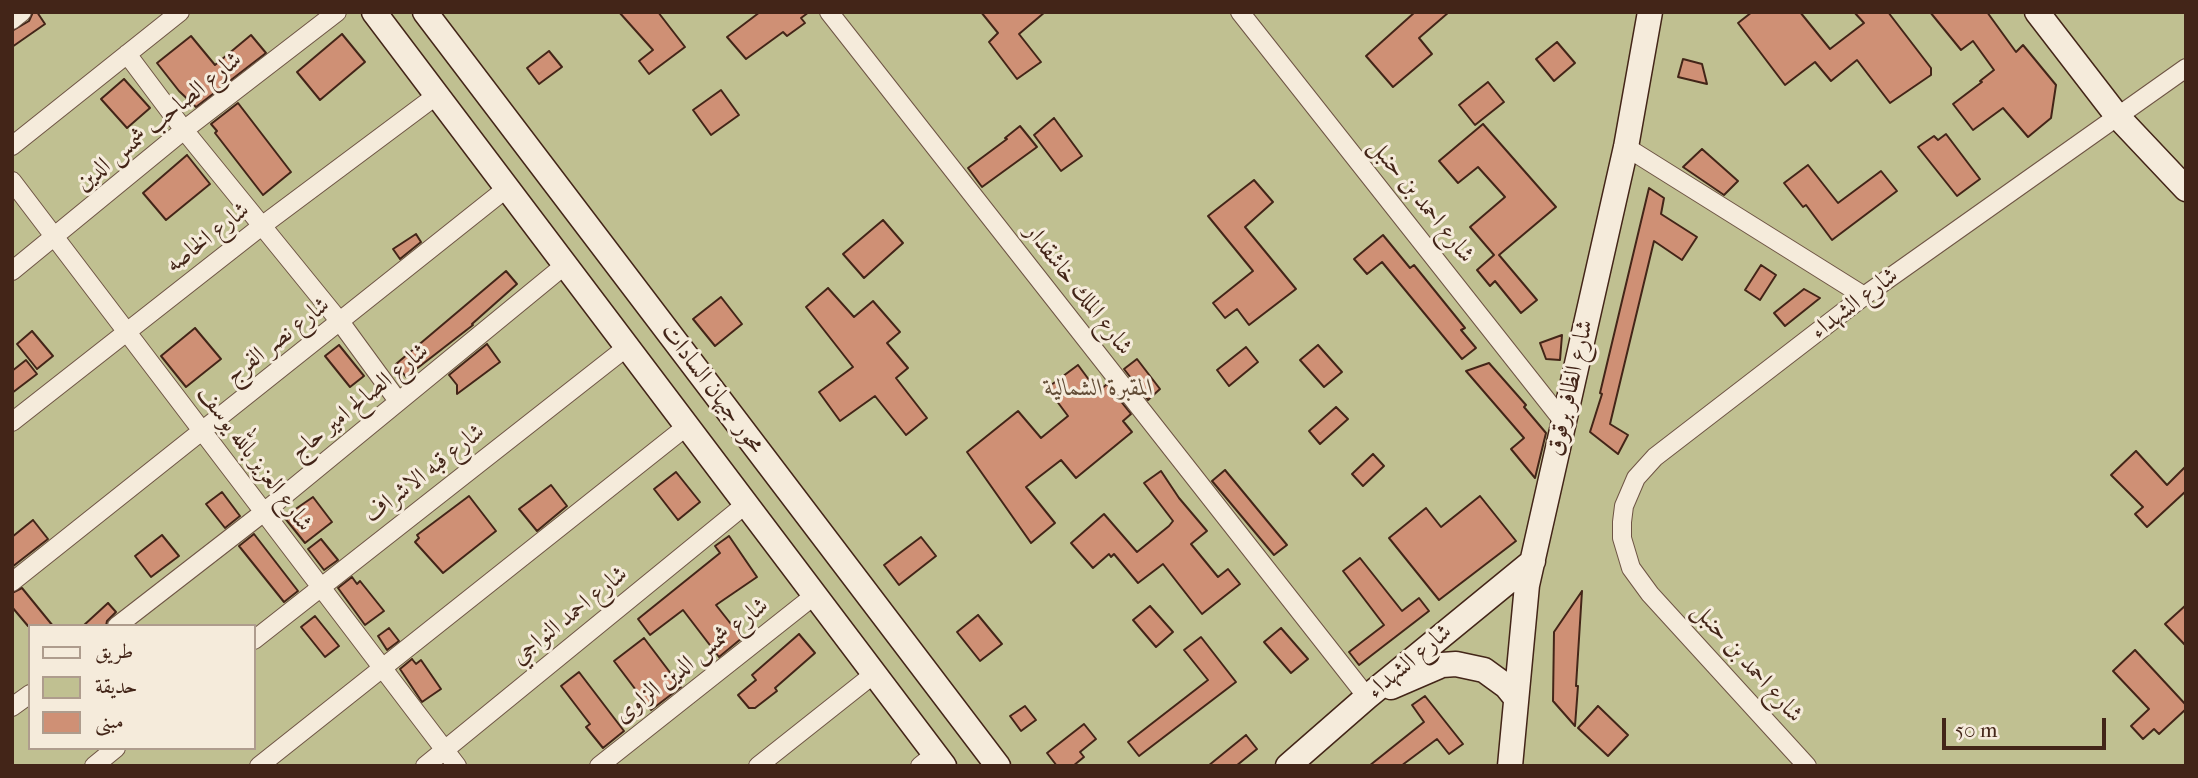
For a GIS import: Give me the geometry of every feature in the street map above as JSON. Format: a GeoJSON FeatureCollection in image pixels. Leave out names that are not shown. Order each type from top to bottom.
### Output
{"type":"FeatureCollection","features":[{"type":"Feature","properties":{"kind":"main road","name":"محور جيهان السادات"},"geometry":{"type":"LineString","coordinates":[[374,12],[874,674],[933,762]]}},
{"type":"Feature","properties":{"kind":"main road","name":"محور جيهان السادات"},"geometry":{"type":"LineString","coordinates":[[425,12],[998,766]]}},
{"type":"Feature","properties":{"kind":"main road","name":"شارع الظافر برقوق"},"geometry":{"type":"LineString","coordinates":[[1510,766],[1527,585],[1626,147],[1650,12]]}},
{"type":"Feature","properties":{"kind":"main road"},"geometry":{"type":"LineString","coordinates":[[2038,12],[2118,117],[2186,189]]}},
{"type":"Feature","properties":{"kind":"main road","name":"شارع الشهداء"},"geometry":{"type":"LineString","coordinates":[[1288,766],[1367,697],[1533,561]]}},
{"type":"Feature","properties":{"kind":"main road"},"geometry":{"type":"LineString","coordinates":[[1367,697],[1442,665],[1456,664],[1484,670],[1506,686],[1515,697]]}},
{"type":"Feature","properties":{"kind":"street"},"geometry":{"type":"LineString","coordinates":[[12,20],[22,12]]}},
{"type":"Feature","properties":{"kind":"street"},"geometry":{"type":"LineString","coordinates":[[12,146],[180,12]]}},
{"type":"Feature","properties":{"kind":"street","name":"شارع الصاحب شمس الدين"},"geometry":{"type":"LineString","coordinates":[[12,271],[184,130],[337,12]]}},
{"type":"Feature","properties":{"kind":"street","name":"شارع الملك خاشقدار"},"geometry":{"type":"LineString","coordinates":[[829,12],[1367,697]]}},
{"type":"Feature","properties":{"kind":"street","name":"شارع احمد بن حنبل"},"geometry":{"type":"LineString","coordinates":[[1240,12],[1563,421]]}},
{"type":"Feature","properties":{"kind":"street"},"geometry":{"type":"LineString","coordinates":[[127,54],[184,130],[341,323],[398,401]]}},
{"type":"Feature","properties":{"kind":"street","name":"شارع الشهداء"},"geometry":{"type":"LineString","coordinates":[[1650,594],[1631,568],[1622,538],[1624,506],[1636,478],[1656,457],[1864,296],[2186,68]]}},
{"type":"Feature","properties":{"kind":"street","name":"شارع الخاصه"},"geometry":{"type":"LineString","coordinates":[[12,422],[263,225],[437,95]]}},
{"type":"Feature","properties":{"kind":"street"},"geometry":{"type":"LineString","coordinates":[[1626,147],[1864,296]]}},
{"type":"Feature","properties":{"kind":"street","name":"شارع العزيز بالله يوسف"},"geometry":{"type":"LineString","coordinates":[[12,181],[457,766]]}},
{"type":"Feature","properties":{"kind":"street","name":"شارع نصر الفرج"},"geometry":{"type":"LineString","coordinates":[[12,582],[341,323],[507,188]]}},
{"type":"Feature","properties":{"kind":"street","name":"شارع الصالح امير حاج"},"geometry":{"type":"LineString","coordinates":[[120,624],[264,512],[565,265]]}},
{"type":"Feature","properties":{"kind":"street","name":"شارع قبه الاشراف"},"geometry":{"type":"LineString","coordinates":[[256,638],[627,347]]}},
{"type":"Feature","properties":{"kind":"street"},"geometry":{"type":"LineString","coordinates":[[259,766],[687,426]]}},
{"type":"Feature","properties":{"kind":"street","name":"شارع احمد النواجي"},"geometry":{"type":"LineString","coordinates":[[425,766],[746,504]]}},
{"type":"Feature","properties":{"kind":"street","name":"شارع احمد بن حنبل"},"geometry":{"type":"LineString","coordinates":[[1650,594],[1807,766]]}},
{"type":"Feature","properties":{"kind":"street","name":"شارع شمس الدين الزاوى"},"geometry":{"type":"LineString","coordinates":[[599,766],[815,595]]}},
{"type":"Feature","properties":{"kind":"street"},"geometry":{"type":"LineString","coordinates":[[758,766],[874,674]]}},
{"type":"Feature","properties":{"kind":"street"},"geometry":{"type":"LineString","coordinates":[[12,707],[28,695]]}},
{"type":"Feature","properties":{"kind":"street"},"geometry":{"type":"LineString","coordinates":[[94,766],[114,750]]}},
{"type":"Feature","properties":{"kind":"green space","name":"المقبرة الشمالية"},"geometry":{"type":"Polygon","coordinates":[[[12,12],[2186,12],[2186,766],[12,766],[12,12]]]}},
{"type":"Feature","properties":{"kind":"building"},"geometry":{"type":"Polygon","coordinates":[[[33,12],[37,12],[45,24],[12,47],[12,31],[29,21],[33,12]]]}},
{"type":"Feature","properties":{"kind":"building"},"geometry":{"type":"Polygon","coordinates":[[[619,12],[658,12],[685,47],[649,74],[639,61],[653,50],[619,12]]]}},
{"type":"Feature","properties":{"kind":"building"},"geometry":{"type":"Polygon","coordinates":[[[760,12],[809,12],[801,18],[805,23],[787,36],[783,32],[746,59],[727,37],[760,12]]]}},
{"type":"Feature","properties":{"kind":"building"},"geometry":{"type":"Polygon","coordinates":[[[981,12],[1045,12],[1019,34],[1041,62],[1017,79],[989,42],[998,33],[981,12]]]}},
{"type":"Feature","properties":{"kind":"building"},"geometry":{"type":"Polygon","coordinates":[[[1415,12],[1449,12],[1419,38],[1432,54],[1393,87],[1366,56],[1415,12]]]}},
{"type":"Feature","properties":{"kind":"building"},"geometry":{"type":"Polygon","coordinates":[[[1752,12],[1800,12],[1830,49],[1864,23],[1854,12],[1888,12],[1931,68],[1931,75],[1890,103],[1857,60],[1831,81],[1815,62],[1785,85],[1738,23],[1752,12]]]}},
{"type":"Feature","properties":{"kind":"building"},"geometry":{"type":"Polygon","coordinates":[[[1930,12],[1987,12],[2016,52],[2023,45],[2056,85],[2051,118],[2028,137],[2003,108],[1973,130],[1953,104],[1994,70],[1973,41],[1961,50],[1930,12]]]}},
{"type":"Feature","properties":{"kind":"building"},"geometry":{"type":"Polygon","coordinates":[[[342,34],[365,62],[320,100],[297,72],[342,34]]]}},
{"type":"Feature","properties":{"kind":"building"},"geometry":{"type":"Polygon","coordinates":[[[251,35],[266,53],[196,107],[179,91],[157,63],[191,36],[215,65],[251,35]]]}},
{"type":"Feature","properties":{"kind":"building"},"geometry":{"type":"Polygon","coordinates":[[[1557,42],[1575,63],[1554,81],[1536,59],[1557,42]]]}},
{"type":"Feature","properties":{"kind":"building"},"geometry":{"type":"Polygon","coordinates":[[[549,51],[562,67],[539,84],[527,68],[549,51]]]}},
{"type":"Feature","properties":{"kind":"building"},"geometry":{"type":"Polygon","coordinates":[[[1683,59],[1702,64],[1707,84],[1678,77],[1683,59]]]}},
{"type":"Feature","properties":{"kind":"building"},"geometry":{"type":"Polygon","coordinates":[[[124,79],[150,108],[127,128],[101,99],[124,79]]]}},
{"type":"Feature","properties":{"kind":"building"},"geometry":{"type":"Polygon","coordinates":[[[1488,82],[1504,102],[1475,125],[1459,105],[1488,82]]]}},
{"type":"Feature","properties":{"kind":"building"},"geometry":{"type":"Polygon","coordinates":[[[721,90],[739,115],[711,135],[693,110],[721,90]]]}},
{"type":"Feature","properties":{"kind":"building"},"geometry":{"type":"Polygon","coordinates":[[[238,103],[291,172],[263,195],[211,124],[238,103]]]}},
{"type":"Feature","properties":{"kind":"building"},"geometry":{"type":"Polygon","coordinates":[[[1054,118],[1082,156],[1061,171],[1034,135],[1054,118]]]}},
{"type":"Feature","properties":{"kind":"building"},"geometry":{"type":"Polygon","coordinates":[[[1483,124],[1556,207],[1499,255],[1537,300],[1521,313],[1495,281],[1490,286],[1477,270],[1494,255],[1470,227],[1505,197],[1478,167],[1458,183],[1439,161],[1483,124]]]}},
{"type":"Feature","properties":{"kind":"building"},"geometry":{"type":"Polygon","coordinates":[[[1020,126],[1037,147],[982,187],[968,168],[1020,126]]]}},
{"type":"Feature","properties":{"kind":"building"},"geometry":{"type":"Polygon","coordinates":[[[1946,134],[1980,179],[1957,196],[1918,147],[1934,136],[1938,140],[1946,134]]]}},
{"type":"Feature","properties":{"kind":"building"},"geometry":{"type":"Polygon","coordinates":[[[1702,149],[1738,181],[1724,195],[1683,167],[1702,149]]]}},
{"type":"Feature","properties":{"kind":"building"},"geometry":{"type":"Polygon","coordinates":[[[187,155],[210,184],[166,220],[143,193],[187,155]]]}},
{"type":"Feature","properties":{"kind":"building"},"geometry":{"type":"Polygon","coordinates":[[[1808,165],[1838,203],[1881,171],[1897,191],[1832,240],[1806,205],[1803,207],[1784,183],[1808,165]]]}},
{"type":"Feature","properties":{"kind":"building"},"geometry":{"type":"Polygon","coordinates":[[[1254,180],[1273,202],[1245,227],[1296,289],[1249,325],[1237,309],[1225,318],[1213,303],[1253,271],[1208,216],[1254,180]]]}},
{"type":"Feature","properties":{"kind":"building"},"geometry":{"type":"Polygon","coordinates":[[[1649,188],[1664,198],[1661,214],[1697,237],[1682,260],[1654,241],[1610,424],[1628,435],[1618,454],[1590,432],[1602,394],[1600,393],[1649,188]]]}},
{"type":"Feature","properties":{"kind":"building"},"geometry":{"type":"Polygon","coordinates":[[[883,220],[903,243],[864,278],[843,254],[883,220]]]}},
{"type":"Feature","properties":{"kind":"building"},"geometry":{"type":"Polygon","coordinates":[[[416,234],[421,242],[400,259],[393,249],[416,234]]]}},
{"type":"Feature","properties":{"kind":"building"},"geometry":{"type":"Polygon","coordinates":[[[1383,235],[1410,268],[1414,265],[1465,328],[1461,330],[1476,348],[1462,359],[1382,262],[1367,274],[1354,259],[1383,235]]]}},
{"type":"Feature","properties":{"kind":"building"},"geometry":{"type":"Polygon","coordinates":[[[1761,265],[1776,275],[1760,300],[1745,290],[1761,265]]]}},
{"type":"Feature","properties":{"kind":"building"},"geometry":{"type":"Polygon","coordinates":[[[506,271],[517,284],[473,325],[406,377],[396,364],[506,271]]]}},
{"type":"Feature","properties":{"kind":"building"},"geometry":{"type":"Polygon","coordinates":[[[828,288],[854,317],[873,301],[900,332],[887,343],[908,368],[896,378],[927,418],[906,435],[875,396],[840,421],[819,392],[853,367],[806,307],[828,288]]]}},
{"type":"Feature","properties":{"kind":"building"},"geometry":{"type":"Polygon","coordinates":[[[1804,289],[1820,298],[1785,326],[1774,313],[1804,289]]]}},
{"type":"Feature","properties":{"kind":"building"},"geometry":{"type":"Polygon","coordinates":[[[721,297],[742,324],[715,346],[693,319],[721,297]]]}},
{"type":"Feature","properties":{"kind":"building"},"geometry":{"type":"Polygon","coordinates":[[[195,328],[221,359],[186,387],[161,356],[195,328]]]}},
{"type":"Feature","properties":{"kind":"building"},"geometry":{"type":"Polygon","coordinates":[[[32,331],[53,356],[37,369],[17,344],[32,331]]]}},
{"type":"Feature","properties":{"kind":"building"},"geometry":{"type":"Polygon","coordinates":[[[1562,335],[1560,360],[1546,359],[1540,343],[1562,335]]]}},
{"type":"Feature","properties":{"kind":"building"},"geometry":{"type":"Polygon","coordinates":[[[487,344],[500,362],[457,394],[457,385],[449,375],[487,344]]]}},
{"type":"Feature","properties":{"kind":"building"},"geometry":{"type":"Polygon","coordinates":[[[339,345],[364,376],[350,387],[325,356],[339,345]]]}},
{"type":"Feature","properties":{"kind":"building"},"geometry":{"type":"Polygon","coordinates":[[[1318,345],[1342,372],[1324,387],[1300,360],[1318,345]]]}},
{"type":"Feature","properties":{"kind":"building"},"geometry":{"type":"Polygon","coordinates":[[[1246,347],[1258,362],[1229,386],[1217,370],[1246,347]]]}},
{"type":"Feature","properties":{"kind":"building"},"geometry":{"type":"Polygon","coordinates":[[[1137,359],[1160,389],[1148,400],[1124,369],[1137,359]]]}},
{"type":"Feature","properties":{"kind":"building"},"geometry":{"type":"Polygon","coordinates":[[[26,360],[37,374],[12,393],[12,371],[26,360]]]}},
{"type":"Feature","properties":{"kind":"building"},"geometry":{"type":"Polygon","coordinates":[[[1489,363],[1526,405],[1524,407],[1546,433],[1535,478],[1511,449],[1524,438],[1466,371],[1489,363]]]}},
{"type":"Feature","properties":{"kind":"building"},"geometry":{"type":"Polygon","coordinates":[[[1078,365],[1098,392],[1107,384],[1131,414],[1123,421],[1132,432],[1076,478],[1061,460],[1026,487],[1055,523],[1031,543],[967,452],[1018,411],[1041,438],[1068,416],[1047,388],[1078,365]]]}},
{"type":"Feature","properties":{"kind":"building"},"geometry":{"type":"Polygon","coordinates":[[[1336,407],[1348,419],[1320,444],[1309,431],[1336,407]]]}},
{"type":"Feature","properties":{"kind":"building"},"geometry":{"type":"Polygon","coordinates":[[[2136,451],[2167,485],[2186,466],[2186,491],[2147,527],[2135,514],[2143,507],[2111,475],[2136,451]]]}},
{"type":"Feature","properties":{"kind":"building"},"geometry":{"type":"Polygon","coordinates":[[[1373,454],[1384,466],[1363,486],[1352,474],[1373,454]]]}},
{"type":"Feature","properties":{"kind":"building"},"geometry":{"type":"Polygon","coordinates":[[[1225,470],[1287,545],[1274,555],[1212,481],[1225,470]]]}},
{"type":"Feature","properties":{"kind":"building"},"geometry":{"type":"Polygon","coordinates":[[[1161,471],[1179,498],[1207,531],[1191,544],[1218,577],[1228,569],[1240,584],[1202,614],[1163,564],[1138,583],[1114,554],[1111,557],[1109,554],[1093,568],[1071,543],[1104,514],[1137,552],[1173,521],[1144,483],[1161,471]]]}},
{"type":"Feature","properties":{"kind":"building"},"geometry":{"type":"Polygon","coordinates":[[[676,472],[700,502],[678,520],[654,489],[676,472]]]}},
{"type":"Feature","properties":{"kind":"building"},"geometry":{"type":"Polygon","coordinates":[[[551,485],[567,506],[537,531],[519,509],[551,485]]]}},
{"type":"Feature","properties":{"kind":"building"},"geometry":{"type":"Polygon","coordinates":[[[222,492],[240,516],[225,528],[206,504],[222,492]]]}},
{"type":"Feature","properties":{"kind":"building"},"geometry":{"type":"Polygon","coordinates":[[[469,496],[496,531],[443,573],[415,542],[419,538],[417,535],[469,496]]]}},
{"type":"Feature","properties":{"kind":"building"},"geometry":{"type":"Polygon","coordinates":[[[1480,496],[1516,541],[1439,600],[1389,538],[1426,508],[1441,527],[1480,496]]]}},
{"type":"Feature","properties":{"kind":"building"},"geometry":{"type":"Polygon","coordinates":[[[313,497],[332,522],[305,543],[284,517],[313,497]]]}},
{"type":"Feature","properties":{"kind":"building"},"geometry":{"type":"Polygon","coordinates":[[[33,520],[48,539],[12,567],[12,537],[33,520]]]}},
{"type":"Feature","properties":{"kind":"building"},"geometry":{"type":"Polygon","coordinates":[[[254,534],[298,591],[284,602],[239,546],[254,534]]]}},
{"type":"Feature","properties":{"kind":"building"},"geometry":{"type":"Polygon","coordinates":[[[162,535],[179,556],[151,577],[135,556],[162,535]]]}},
{"type":"Feature","properties":{"kind":"building"},"geometry":{"type":"Polygon","coordinates":[[[729,536],[757,577],[716,605],[742,638],[719,657],[683,610],[650,635],[638,619],[720,553],[715,546],[729,536]]]}},
{"type":"Feature","properties":{"kind":"building"},"geometry":{"type":"Polygon","coordinates":[[[921,537],[936,556],[899,585],[884,565],[921,537]]]}},
{"type":"Feature","properties":{"kind":"building"},"geometry":{"type":"Polygon","coordinates":[[[321,539],[338,560],[324,570],[308,549],[321,539]]]}},
{"type":"Feature","properties":{"kind":"building"},"geometry":{"type":"Polygon","coordinates":[[[1360,558],[1402,611],[1419,598],[1429,611],[1359,665],[1349,652],[1384,625],[1343,571],[1360,558]]]}},
{"type":"Feature","properties":{"kind":"building"},"geometry":{"type":"Polygon","coordinates":[[[352,577],[357,584],[360,581],[384,611],[365,625],[338,588],[352,577]]]}},
{"type":"Feature","properties":{"kind":"building"},"geometry":{"type":"Polygon","coordinates":[[[22,588],[51,624],[28,626],[12,607],[12,593],[22,588]]]}},
{"type":"Feature","properties":{"kind":"building"},"geometry":{"type":"Polygon","coordinates":[[[1582,591],[1575,726],[1553,701],[1554,632],[1582,591]]]}},
{"type":"Feature","properties":{"kind":"building"},"geometry":{"type":"Polygon","coordinates":[[[108,603],[116,612],[106,624],[85,624],[108,603]]]}},
{"type":"Feature","properties":{"kind":"building"},"geometry":{"type":"Polygon","coordinates":[[[2186,605],[2186,646],[2165,624],[2186,605]]]}},
{"type":"Feature","properties":{"kind":"building"},"geometry":{"type":"Polygon","coordinates":[[[1150,606],[1173,632],[1156,647],[1133,620],[1150,606]]]}},
{"type":"Feature","properties":{"kind":"building"},"geometry":{"type":"Polygon","coordinates":[[[978,615],[1002,644],[980,661],[957,632],[978,615]]]}},
{"type":"Feature","properties":{"kind":"building"},"geometry":{"type":"Polygon","coordinates":[[[315,616],[339,646],[325,657],[301,627],[315,616]]]}},
{"type":"Feature","properties":{"kind":"building"},"geometry":{"type":"Polygon","coordinates":[[[389,628],[399,641],[387,650],[378,636],[389,628]]]}},
{"type":"Feature","properties":{"kind":"building"},"geometry":{"type":"Polygon","coordinates":[[[1281,628],[1308,659],[1291,673],[1264,642],[1281,628]]]}},
{"type":"Feature","properties":{"kind":"building"},"geometry":{"type":"Polygon","coordinates":[[[799,634],[815,653],[775,688],[777,691],[755,708],[749,708],[738,695],[756,680],[752,675],[799,634]]]}},
{"type":"Feature","properties":{"kind":"building"},"geometry":{"type":"Polygon","coordinates":[[[1201,637],[1236,682],[1139,756],[1128,742],[1208,680],[1184,650],[1201,637]]]}},
{"type":"Feature","properties":{"kind":"building"},"geometry":{"type":"Polygon","coordinates":[[[644,638],[681,687],[651,710],[614,661],[644,638]]]}},
{"type":"Feature","properties":{"kind":"building"},"geometry":{"type":"Polygon","coordinates":[[[2135,650],[2186,705],[2186,709],[2159,734],[2154,729],[2143,739],[2131,726],[2149,709],[2113,671],[2135,650]]]}},
{"type":"Feature","properties":{"kind":"building"},"geometry":{"type":"Polygon","coordinates":[[[412,659],[416,664],[421,660],[441,689],[422,702],[400,669],[412,659]]]}},
{"type":"Feature","properties":{"kind":"building"},"geometry":{"type":"Polygon","coordinates":[[[579,672],[624,731],[603,748],[586,727],[590,724],[561,686],[579,672]]]}},
{"type":"Feature","properties":{"kind":"building"},"geometry":{"type":"Polygon","coordinates":[[[1425,696],[1463,744],[1449,754],[1437,739],[1401,766],[1369,766],[1424,722],[1412,705],[1425,696]]]}},
{"type":"Feature","properties":{"kind":"building"},"geometry":{"type":"Polygon","coordinates":[[[1025,706],[1036,720],[1021,731],[1010,716],[1025,706]]]}},
{"type":"Feature","properties":{"kind":"building"},"geometry":{"type":"Polygon","coordinates":[[[1598,706],[1628,735],[1608,756],[1578,728],[1598,706]]]}},
{"type":"Feature","properties":{"kind":"building"},"geometry":{"type":"Polygon","coordinates":[[[1084,724],[1096,739],[1080,752],[1084,757],[1073,766],[1057,766],[1047,753],[1084,724]]]}},
{"type":"Feature","properties":{"kind":"building"},"geometry":{"type":"Polygon","coordinates":[[[1246,735],[1257,749],[1236,766],[1208,766],[1246,735]]]}}]}
